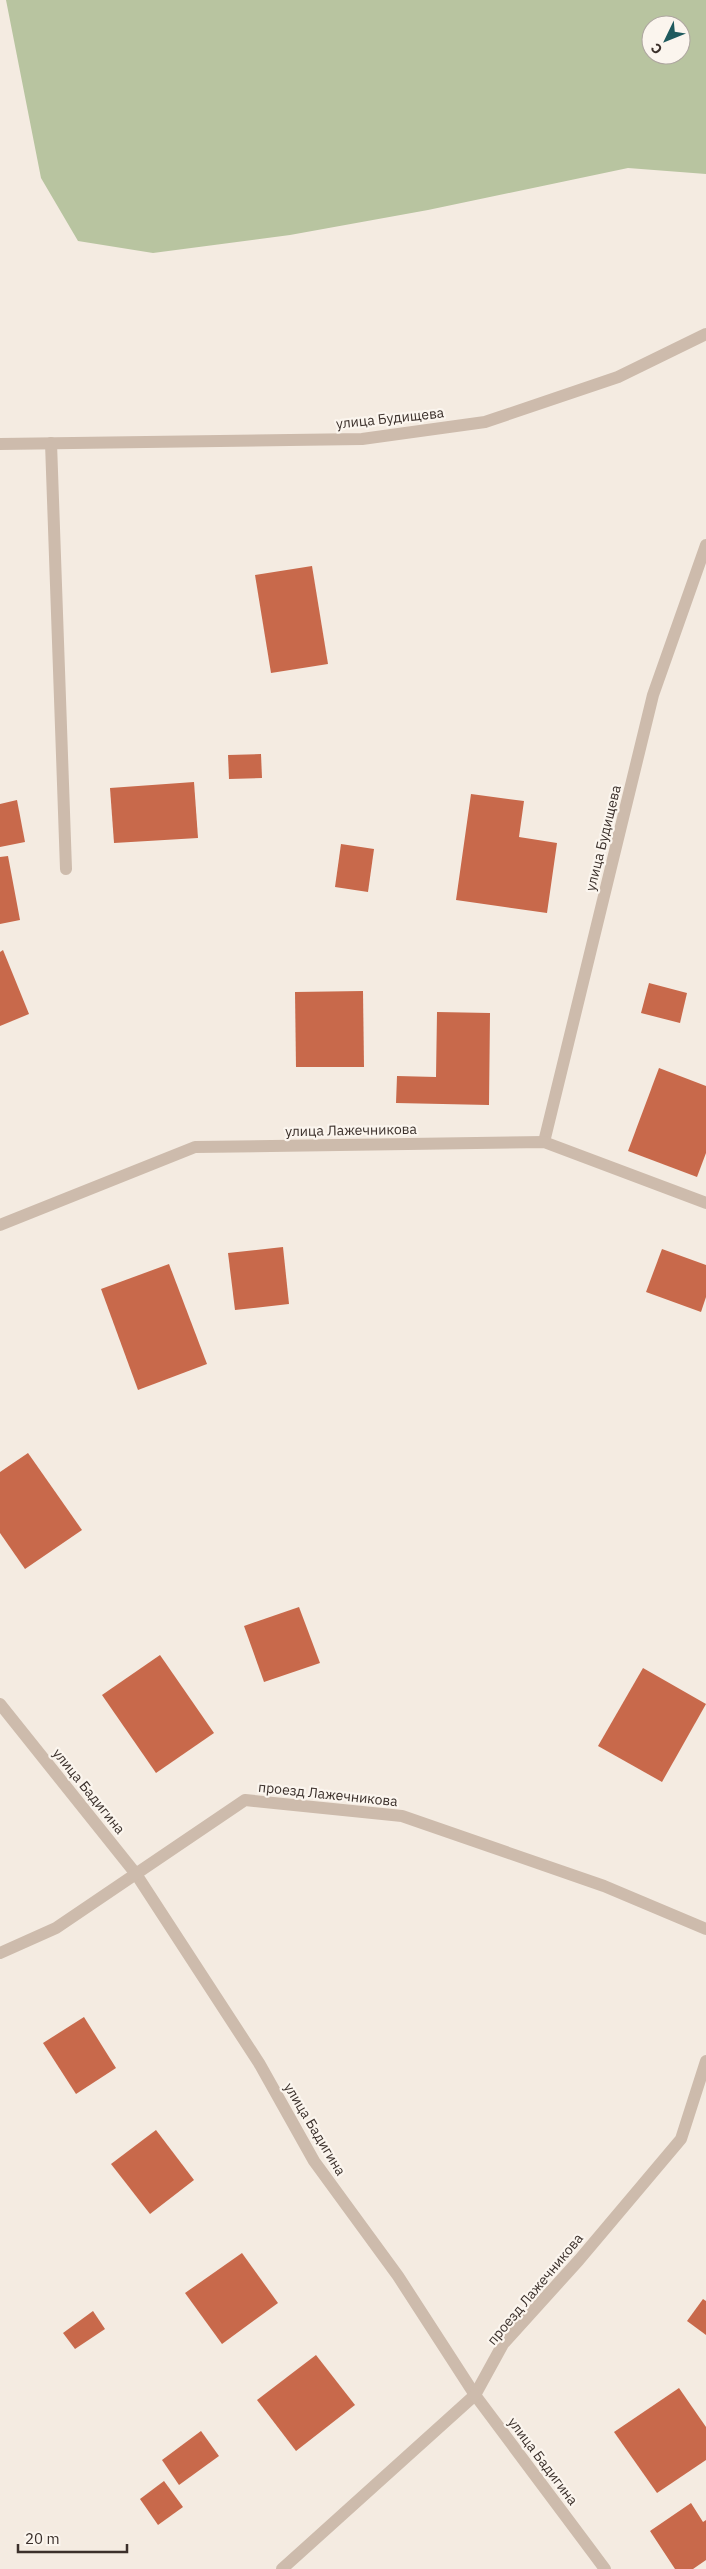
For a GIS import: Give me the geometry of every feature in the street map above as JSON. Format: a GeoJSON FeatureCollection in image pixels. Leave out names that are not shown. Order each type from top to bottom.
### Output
{"type":"FeatureCollection","features":[{"type":"Feature","properties":{"kind":"street","name":"улица Будищева"},"geometry":{"type":"LineString","coordinates":[[0,444],[362,439],[485,422],[618,377],[706,334]]}},
{"type":"Feature","properties":{"kind":"street"},"geometry":{"type":"LineString","coordinates":[[51,443],[66,869]]}},
{"type":"Feature","properties":{"kind":"street","name":"улица Будищева"},"geometry":{"type":"LineString","coordinates":[[544,1142],[653,695],[706,546]]}},
{"type":"Feature","properties":{"kind":"street","name":"улица Лажечникова"},"geometry":{"type":"LineString","coordinates":[[0,1225],[195,1147],[544,1142],[706,1203]]}},
{"type":"Feature","properties":{"kind":"street","name":"улица Бадигина"},"geometry":{"type":"LineString","coordinates":[[0,1704],[136,1874],[259,2063],[314,2161],[398,2276],[475,2395],[605,2569]]}},
{"type":"Feature","properties":{"kind":"street","name":"проезд Лажечникова"},"geometry":{"type":"LineString","coordinates":[[0,1953],[56,1928],[245,1800],[402,1816],[604,1886],[706,1930]]}},
{"type":"Feature","properties":{"kind":"street","name":"проезд Лажечникова"},"geometry":{"type":"LineString","coordinates":[[282,2569],[475,2395],[503,2344],[579,2260],[681,2138],[706,2061]]}},
{"type":"Feature","properties":{"kind":"green space"},"geometry":{"type":"Polygon","coordinates":[[[6,0],[706,0],[706,174],[628,168],[428,210],[290,235],[153,253],[78,241],[41,178],[6,0]]]}},
{"type":"Feature","properties":{"kind":"building"},"geometry":{"type":"Polygon","coordinates":[[[312,566],[328,664],[271,673],[255,575],[312,566]]]}},
{"type":"Feature","properties":{"kind":"building"},"geometry":{"type":"Polygon","coordinates":[[[261,754],[262,778],[229,779],[228,755],[261,754]]]}},
{"type":"Feature","properties":{"kind":"building"},"geometry":{"type":"Polygon","coordinates":[[[194,782],[198,838],[114,843],[110,788],[194,782]]]}},
{"type":"Feature","properties":{"kind":"building"},"geometry":{"type":"Polygon","coordinates":[[[471,794],[524,801],[519,837],[557,843],[547,913],[456,900],[471,794]]]}},
{"type":"Feature","properties":{"kind":"building"},"geometry":{"type":"Polygon","coordinates":[[[17,800],[25,842],[0,847],[0,804],[17,800]]]}},
{"type":"Feature","properties":{"kind":"building"},"geometry":{"type":"Polygon","coordinates":[[[341,844],[374,849],[368,892],[335,887],[341,844]]]}},
{"type":"Feature","properties":{"kind":"building"},"geometry":{"type":"Polygon","coordinates":[[[8,856],[20,920],[0,924],[0,857],[8,856]]]}},
{"type":"Feature","properties":{"kind":"building"},"geometry":{"type":"Polygon","coordinates":[[[3,950],[29,1014],[0,1026],[0,952],[3,950]]]}},
{"type":"Feature","properties":{"kind":"building"},"geometry":{"type":"Polygon","coordinates":[[[649,983],[687,993],[680,1023],[641,1013],[649,983]]]}},
{"type":"Feature","properties":{"kind":"building"},"geometry":{"type":"Polygon","coordinates":[[[363,991],[364,1067],[296,1067],[295,992],[363,991]]]}},
{"type":"Feature","properties":{"kind":"building"},"geometry":{"type":"Polygon","coordinates":[[[437,1012],[490,1013],[489,1105],[396,1103],[397,1076],[436,1077],[437,1012]]]}},
{"type":"Feature","properties":{"kind":"building"},"geometry":{"type":"Polygon","coordinates":[[[659,1068],[706,1086],[706,1153],[697,1177],[628,1151],[659,1068]]]}},
{"type":"Feature","properties":{"kind":"building"},"geometry":{"type":"Polygon","coordinates":[[[283,1247],[289,1304],[235,1310],[228,1253],[283,1247]]]}},
{"type":"Feature","properties":{"kind":"building"},"geometry":{"type":"Polygon","coordinates":[[[662,1249],[706,1265],[706,1297],[701,1312],[646,1292],[662,1249]]]}},
{"type":"Feature","properties":{"kind":"building"},"geometry":{"type":"Polygon","coordinates":[[[169,1264],[207,1364],[138,1390],[101,1289],[169,1264]]]}},
{"type":"Feature","properties":{"kind":"building"},"geometry":{"type":"Polygon","coordinates":[[[28,1453],[82,1530],[25,1569],[0,1533],[0,1472],[28,1453]]]}},
{"type":"Feature","properties":{"kind":"building"},"geometry":{"type":"Polygon","coordinates":[[[299,1607],[320,1663],[264,1682],[244,1626],[299,1607]]]}},
{"type":"Feature","properties":{"kind":"building"},"geometry":{"type":"Polygon","coordinates":[[[160,1655],[214,1733],[156,1773],[102,1695],[160,1655]]]}},
{"type":"Feature","properties":{"kind":"building"},"geometry":{"type":"Polygon","coordinates":[[[643,1668],[706,1704],[662,1782],[598,1746],[643,1668]]]}},
{"type":"Feature","properties":{"kind":"building"},"geometry":{"type":"Polygon","coordinates":[[[84,2017],[116,2068],[76,2094],[43,2043],[84,2017]]]}},
{"type":"Feature","properties":{"kind":"building"},"geometry":{"type":"Polygon","coordinates":[[[156,2130],[194,2180],[150,2214],[111,2164],[156,2130]]]}},
{"type":"Feature","properties":{"kind":"building"},"geometry":{"type":"Polygon","coordinates":[[[242,2253],[278,2303],[222,2344],[185,2293],[242,2253]]]}},
{"type":"Feature","properties":{"kind":"building"},"geometry":{"type":"Polygon","coordinates":[[[703,2299],[706,2301],[706,2335],[687,2321],[703,2299]]]}},
{"type":"Feature","properties":{"kind":"building"},"geometry":{"type":"Polygon","coordinates":[[[93,2311],[105,2329],[75,2349],[63,2333],[93,2311]]]}},
{"type":"Feature","properties":{"kind":"building"},"geometry":{"type":"Polygon","coordinates":[[[316,2355],[355,2405],[296,2451],[257,2400],[316,2355]]]}},
{"type":"Feature","properties":{"kind":"building"},"geometry":{"type":"Polygon","coordinates":[[[679,2388],[706,2427],[706,2460],[657,2493],[614,2432],[679,2388]]]}},
{"type":"Feature","properties":{"kind":"building"},"geometry":{"type":"Polygon","coordinates":[[[201,2431],[219,2456],[179,2485],[162,2460],[201,2431]]]}},
{"type":"Feature","properties":{"kind":"building"},"geometry":{"type":"Polygon","coordinates":[[[164,2481],[183,2507],[158,2525],[140,2499],[164,2481]]]}},
{"type":"Feature","properties":{"kind":"building"},"geometry":{"type":"Polygon","coordinates":[[[691,2503],[703,2522],[706,2520],[706,2560],[693,2569],[675,2569],[650,2531],[691,2503]]]}}]}
